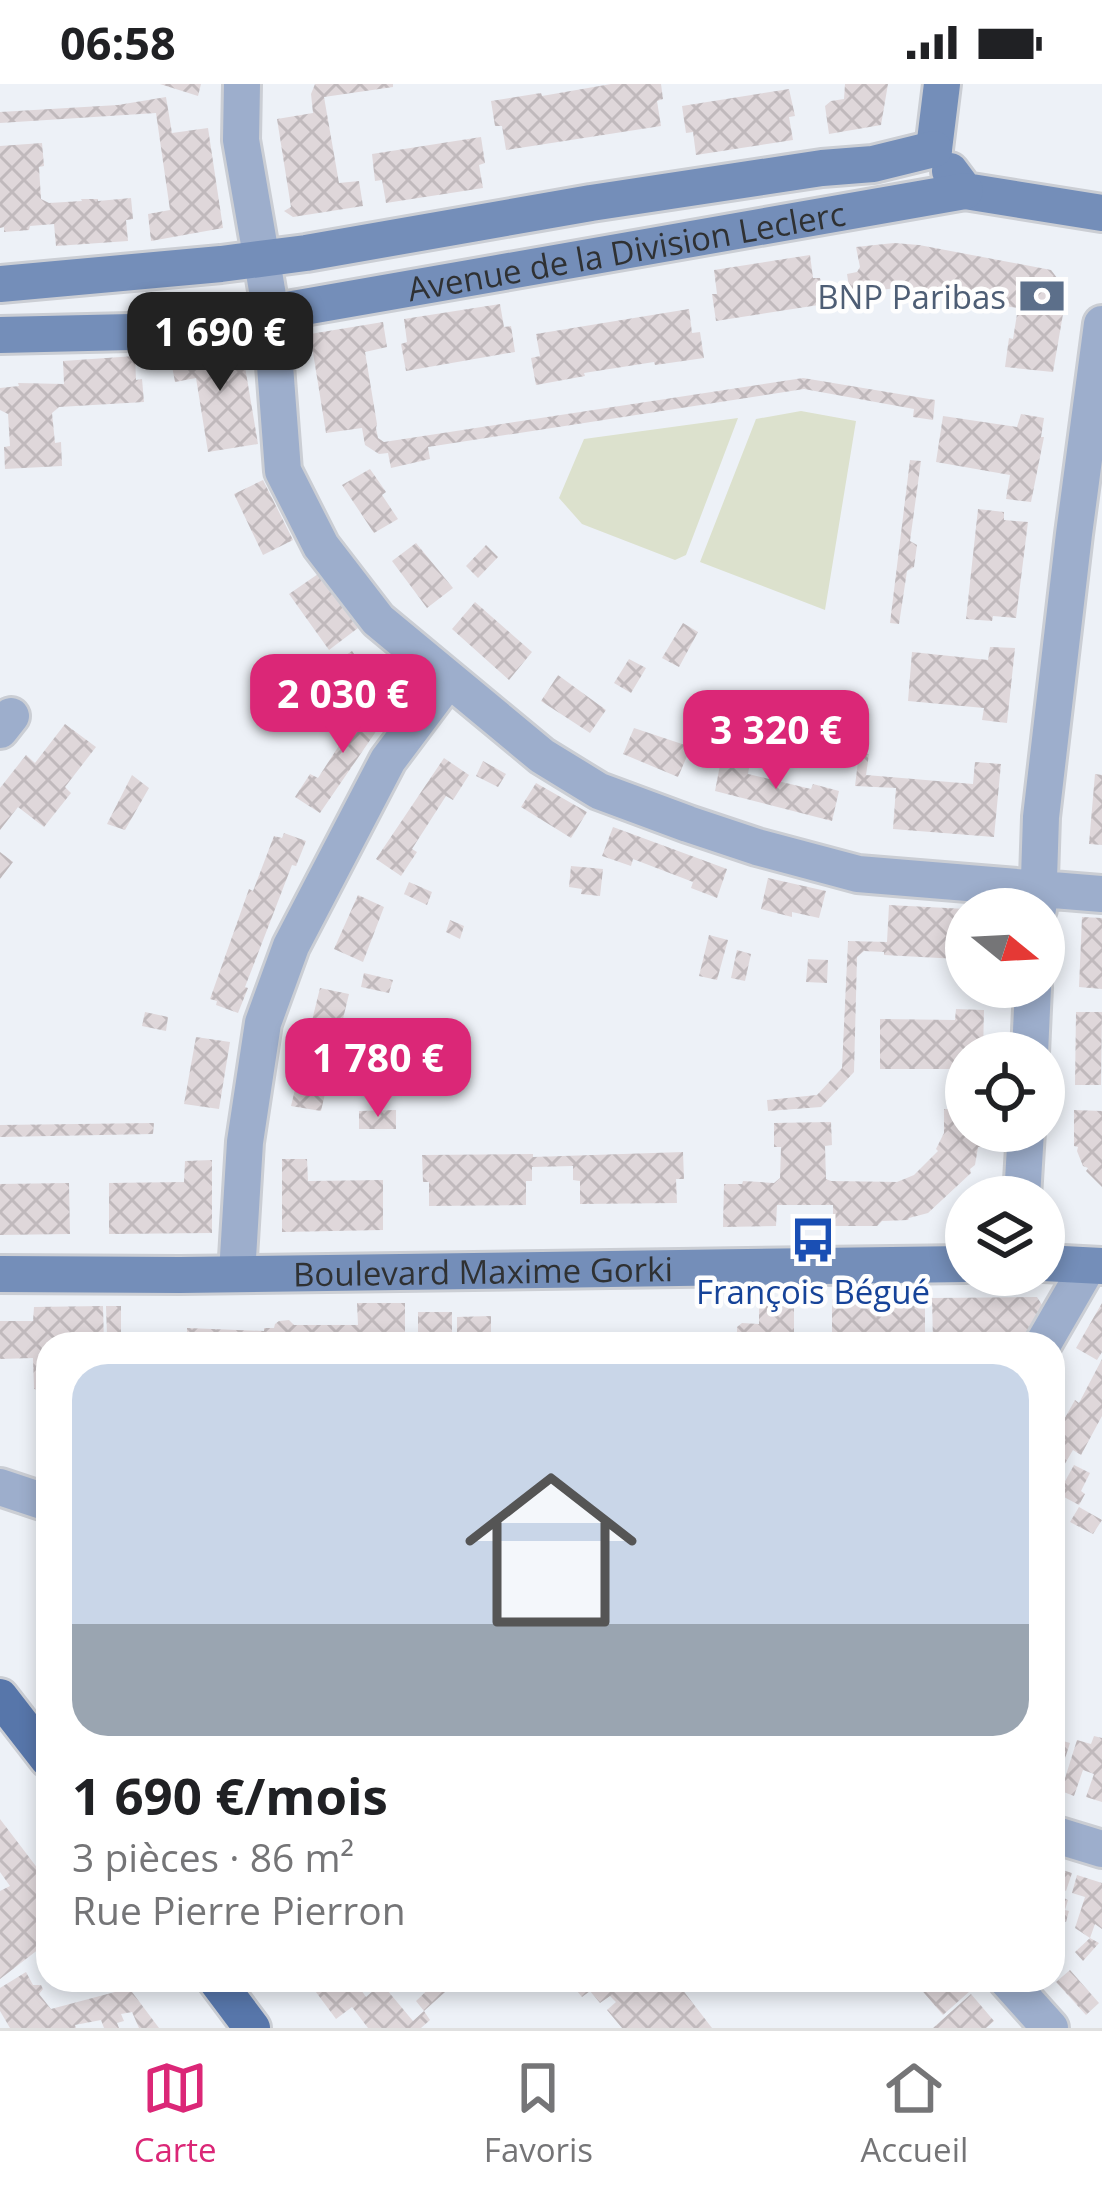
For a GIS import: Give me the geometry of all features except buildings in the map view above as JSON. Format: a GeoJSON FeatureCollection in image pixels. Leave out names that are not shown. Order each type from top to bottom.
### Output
{"type":"FeatureCollection","features":[{"type":"Feature","properties":{"kind":"main road"},"geometry":{"type":"LineString","coordinates":[[0,1697],[36,1744]]}},
{"type":"Feature","properties":{"kind":"main road"},"geometry":{"type":"LineString","coordinates":[[225,1992],[252,2028]]}},
{"type":"Feature","properties":{"kind":"street"},"geometry":{"type":"LineString","coordinates":[[242,84],[241,140],[271,313],[283,471],[321,546],[378,620],[542,757],[599,790],[757,847],[857,874],[954,888]]}},
{"type":"Feature","properties":{"kind":"street"},"geometry":{"type":"LineString","coordinates":[[942,84],[934,149],[965,191]]}},
{"type":"Feature","properties":{"kind":"street","name":"Avenue de la Division Leclerc"},"geometry":{"type":"LineString","coordinates":[[0,284],[306,254],[637,196],[873,164],[934,149]]}},
{"type":"Feature","properties":{"kind":"street","name":"Avenue de la Division Leclerc"},"geometry":{"type":"LineString","coordinates":[[0,335],[131,332],[271,313],[965,191],[1102,213]]}},
{"type":"Feature","properties":{"kind":"street"},"geometry":{"type":"LineString","coordinates":[[1038,888],[1041,817],[1102,324]]}},
{"type":"Feature","properties":{"kind":"street"},"geometry":{"type":"LineString","coordinates":[[237,1274],[245,1142],[263,1023],[291,946],[388,760],[448,680]]}},
{"type":"Feature","properties":{"kind":"street"},"geometry":{"type":"LineString","coordinates":[[1065,897],[1102,894]]}},
{"type":"Feature","properties":{"kind":"street","name":"Boulevard Maxime Gorki"},"geometry":{"type":"LineString","coordinates":[[0,1274],[945,1264]]}},
{"type":"Feature","properties":{"kind":"street"},"geometry":{"type":"LineString","coordinates":[[1065,1264],[1095,1266]]}},
{"type":"Feature","properties":{"kind":"street"},"geometry":{"type":"LineString","coordinates":[[1051,1332],[1095,1266]]}},
{"type":"Feature","properties":{"kind":"street"},"geometry":{"type":"LineString","coordinates":[[0,1487],[36,1499]]}},
{"type":"Feature","properties":{"kind":"street"},"geometry":{"type":"LineString","coordinates":[[1065,1838],[1102,1849]]}},
{"type":"Feature","properties":{"kind":"street"},"geometry":{"type":"LineString","coordinates":[[1018,1992],[1050,2028]]}},
{"type":"Feature","properties":{"kind":"green space"},"geometry":{"type":"Polygon","coordinates":[[[801,411],[856,421],[825,610],[700,562],[756,419],[801,411]]]}},
{"type":"Feature","properties":{"kind":"green space"},"geometry":{"type":"Polygon","coordinates":[[[738,418],[686,555],[675,560],[582,524],[559,498],[584,439],[738,418]]]}},
{"type":"Feature","properties":{"kind":"place","name":"BNP Paribas"},"geometry":{"type":"Point","coordinates":[1042,296]}},
{"type":"Feature","properties":{"kind":"place","name":"François Bégué"},"geometry":{"type":"Point","coordinates":[813,1240]}}]}
